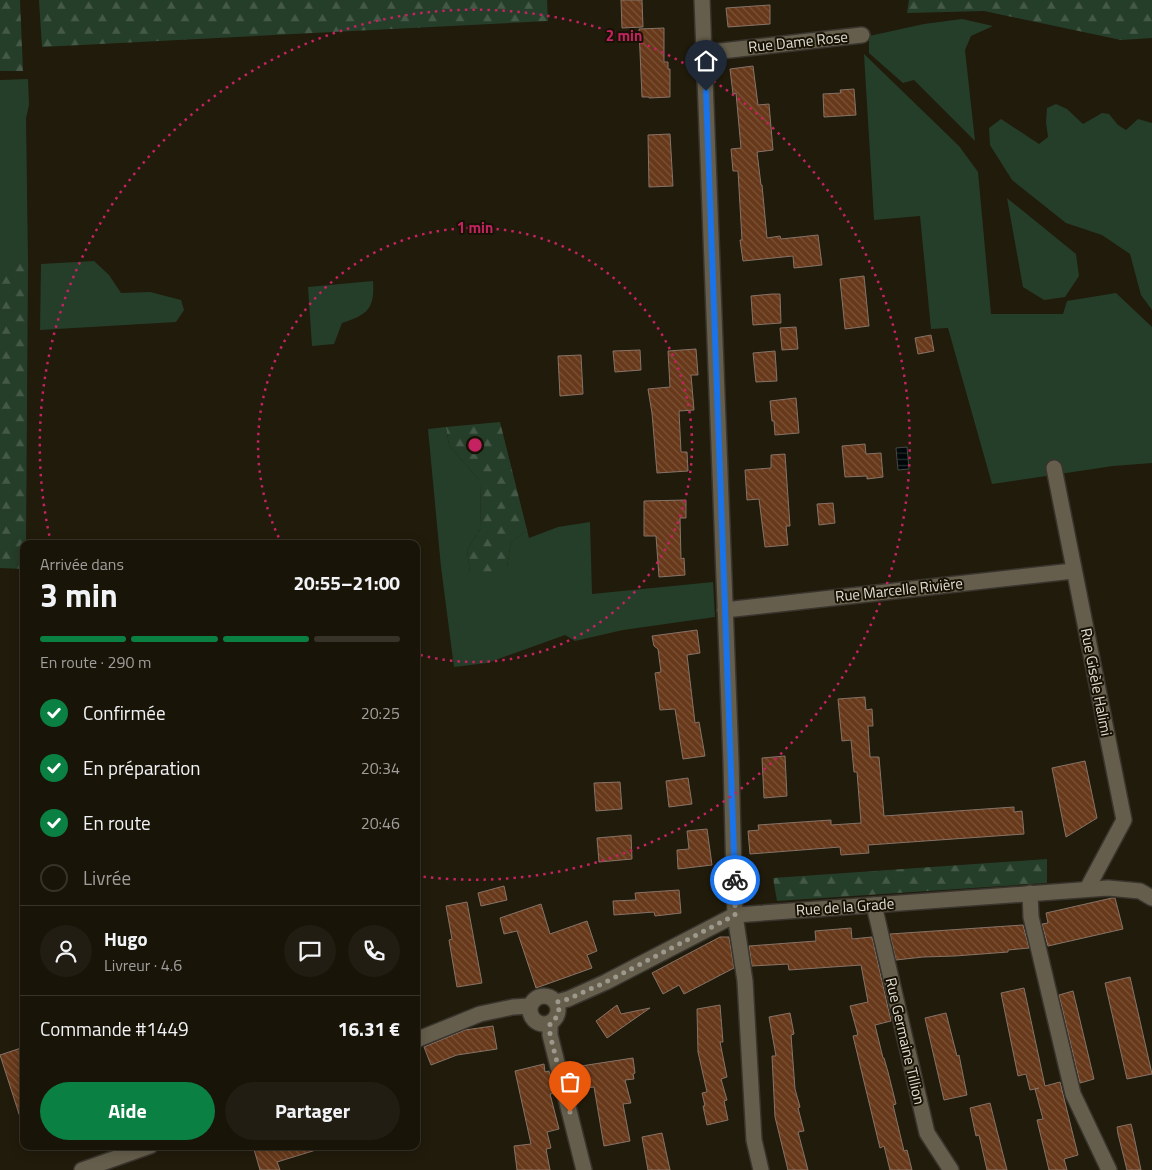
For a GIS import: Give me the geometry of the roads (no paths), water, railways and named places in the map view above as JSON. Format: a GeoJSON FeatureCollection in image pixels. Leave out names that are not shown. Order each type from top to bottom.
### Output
{"type":"FeatureCollection","features":[{"type":"Feature","properties":{"kind":"street"},"geometry":{"type":"LineString","coordinates":[[702,0],[726,610],[735,915],[745,981],[754,1140],[761,1170]]}},
{"type":"Feature","properties":{"kind":"street","name":"Rue Dame Rose"},"geometry":{"type":"LineString","coordinates":[[704,53],[862,35]]}},
{"type":"Feature","properties":{"kind":"street","name":"Rue Gisèle Halimi"},"geometry":{"type":"LineString","coordinates":[[1054,468],[1124,820],[1087,889]]}},
{"type":"Feature","properties":{"kind":"street","name":"Rue Marcelle Rivière"},"geometry":{"type":"LineString","coordinates":[[726,610],[1073,571]]}},
{"type":"Feature","properties":{"kind":"street","name":"Rue de la Grade"},"geometry":{"type":"LineString","coordinates":[[557,1002],[606,982],[735,915],[1108,888],[1140,890],[1152,898]]}},
{"type":"Feature","properties":{"kind":"street"},"geometry":{"type":"LineString","coordinates":[[1030,893],[1031,917],[1073,1094],[1109,1170]]}},
{"type":"Feature","properties":{"kind":"street","name":"Rue Germaine Tillion"},"geometry":{"type":"LineString","coordinates":[[874,905],[927,1133],[951,1170]]}},
{"type":"Feature","properties":{"kind":"street"},"geometry":{"type":"LineString","coordinates":[[542,996],[550,997],[557,1002],[559,1007],[557,1017],[550,1023],[536,1022],[531,1015],[530,1006],[535,999],[542,996]]}},
{"type":"Feature","properties":{"kind":"street"},"geometry":{"type":"LineString","coordinates":[[420,1038],[480,1014],[514,1007],[530,1006]]}},
{"type":"Feature","properties":{"kind":"street"},"geometry":{"type":"LineString","coordinates":[[550,1023],[550,1035],[584,1170]]}},
{"type":"Feature","properties":{"kind":"street"},"geometry":{"type":"LineString","coordinates":[[82,1170],[139,1150]]}}]}
